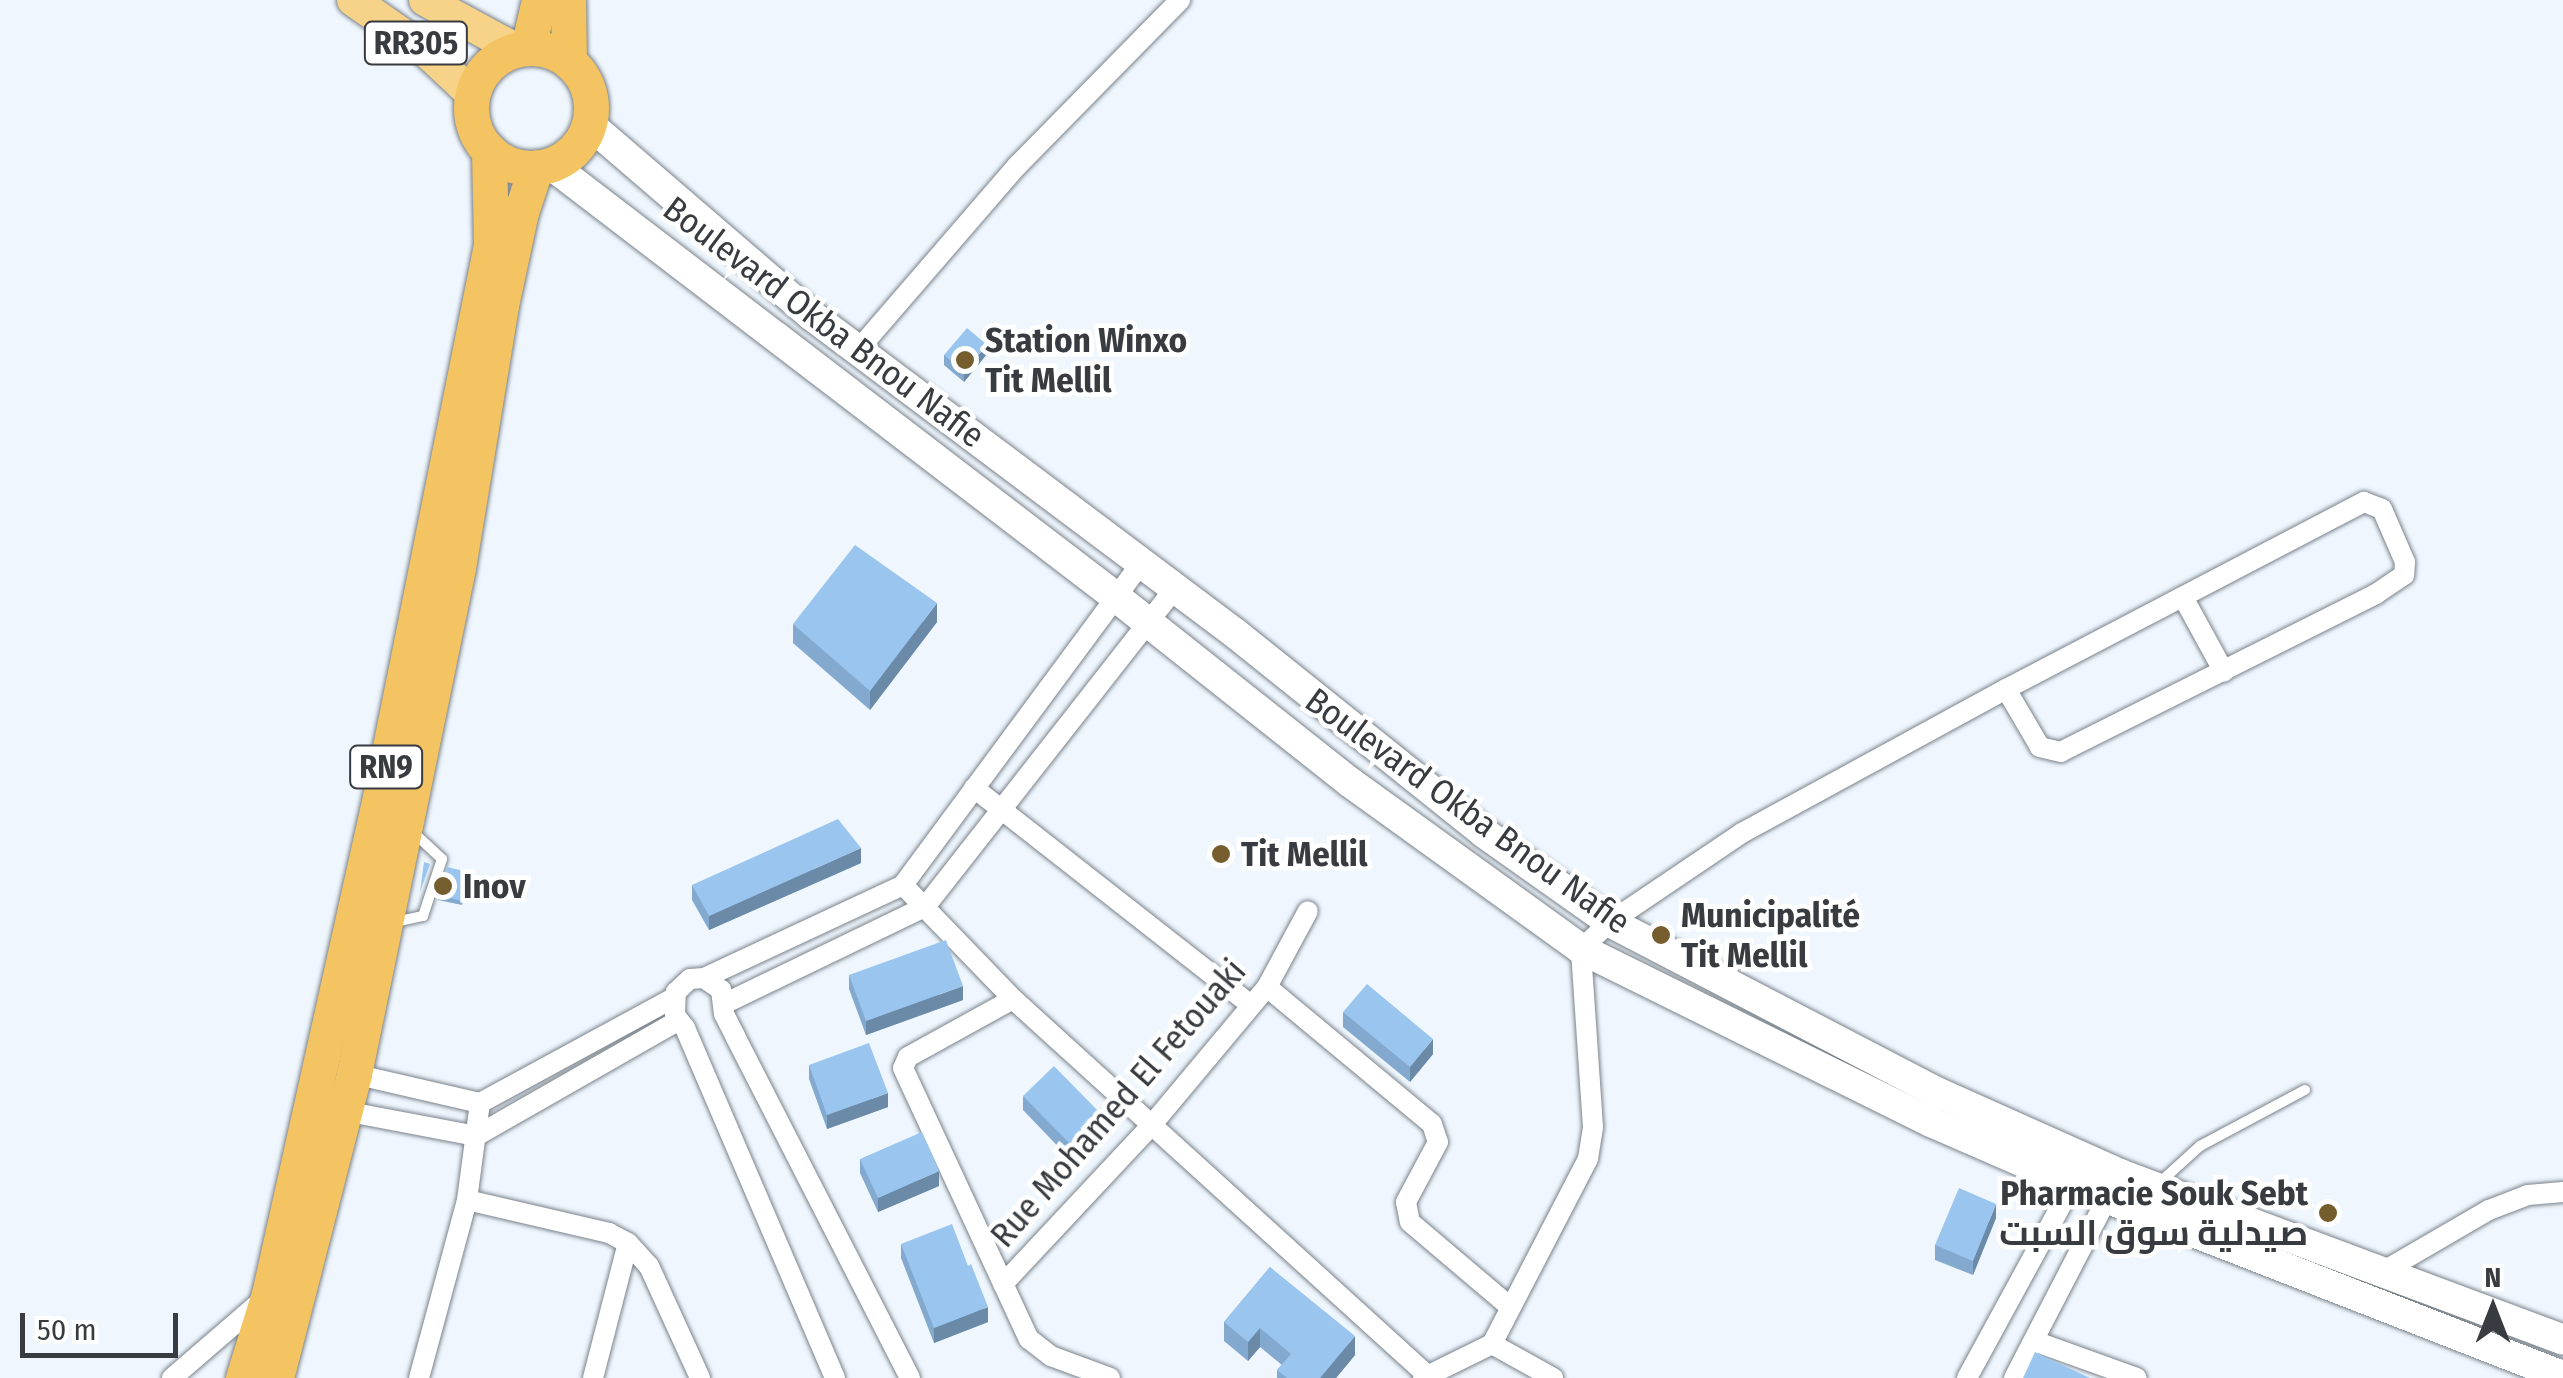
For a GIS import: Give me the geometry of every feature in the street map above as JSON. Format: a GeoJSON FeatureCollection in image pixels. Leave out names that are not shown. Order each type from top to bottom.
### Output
{"type":"FeatureCollection","features":[{"type":"Feature","properties":{"kind":"highway"},"geometry":{"type":"LineString","coordinates":[[523,49],[539,0]]}},
{"type":"Feature","properties":{"kind":"highway"},"geometry":{"type":"LineString","coordinates":[[568,0],[569,61]]}},
{"type":"Feature","properties":{"kind":"highway"},"geometry":{"type":"LineString","coordinates":[[473,95],[486,69],[523,49],[550,51],[569,61],[588,90],[589,124]]}},
{"type":"Feature","properties":{"kind":"highway","name":"RN9"},"geometry":{"type":"LineString","coordinates":[[243,1378],[269,1294],[380,798],[490,244],[490,150],[474,125],[473,95]]}},
{"type":"Feature","properties":{"kind":"highway","name":"RN9"},"geometry":{"type":"LineString","coordinates":[[276,1378],[354,1074],[458,568],[520,212],[543,166],[578,145],[589,124]]}},
{"type":"Feature","properties":{"kind":"highway"},"geometry":{"type":"LineString","coordinates":[[490,150],[506,162],[543,166]]}},
{"type":"Feature","properties":{"kind":"main road","name":"RR305"},"geometry":{"type":"LineString","coordinates":[[352,0],[425,50],[473,95]]}},
{"type":"Feature","properties":{"kind":"main road","name":"RR305"},"geometry":{"type":"LineString","coordinates":[[425,0],[523,49]]}},
{"type":"Feature","properties":{"kind":"main road","name":"Boulevard Okba Bnou Nafie"},"geometry":{"type":"LineString","coordinates":[[589,124],[858,350],[1142,562],[1484,833],[1610,922],[2080,1171],[2563,1376]]}},
{"type":"Feature","properties":{"kind":"main road","name":"Boulevard Okba Bnou Nafie"},"geometry":{"type":"LineString","coordinates":[[543,166],[1116,597],[1351,783],[1581,948],[1931,1122],[2080,1171]]}},
{"type":"Feature","properties":{"kind":"main road","name":"Boulevard Okba Bnou Nafie"},"geometry":{"type":"LineString","coordinates":[[2113,1186],[2156,1186],[2563,1340]]}},
{"type":"Feature","properties":{"kind":"street"},"geometry":{"type":"LineString","coordinates":[[858,350],[1017,166],[1180,0]]}},
{"type":"Feature","properties":{"kind":"street"},"geometry":{"type":"LineString","coordinates":[[903,885],[1013,999],[1426,1377],[1492,1344],[1593,1143],[1581,948],[1610,922],[1742,833],[2006,688],[2364,502],[2382,509],[2405,562],[2404,575],[2224,672],[2054,752],[2046,751],[2034,740],[2006,688]]}},
{"type":"Feature","properties":{"kind":"street"},"geometry":{"type":"LineString","coordinates":[[354,1074],[480,1103],[673,998],[684,982],[704,978],[903,885],[1142,562]]}},
{"type":"Feature","properties":{"kind":"street"},"geometry":{"type":"LineString","coordinates":[[344,1111],[476,1136],[682,1025],[711,1029],[725,1008],[925,907],[999,807],[1175,588]]}},
{"type":"Feature","properties":{"kind":"street"},"geometry":{"type":"LineString","coordinates":[[2183,598],[2224,672]]}},
{"type":"Feature","properties":{"kind":"street"},"geometry":{"type":"LineString","coordinates":[[974,788],[1251,1005]]}},
{"type":"Feature","properties":{"kind":"street","name":"Rue Mohamed El Fetouaki"},"geometry":{"type":"LineString","coordinates":[[1004,1284],[1150,1127],[1267,988],[1308,911]]}},
{"type":"Feature","properties":{"kind":"street"},"geometry":{"type":"LineString","coordinates":[[704,978],[718,986],[725,1008],[910,1378]]}},
{"type":"Feature","properties":{"kind":"street"},"geometry":{"type":"LineString","coordinates":[[1267,988],[1432,1124],[1438,1142],[1406,1202],[1410,1222],[1509,1306]]}},
{"type":"Feature","properties":{"kind":"street"},"geometry":{"type":"LineString","coordinates":[[673,998],[835,1378]]}},
{"type":"Feature","properties":{"kind":"street"},"geometry":{"type":"LineString","coordinates":[[1013,999],[912,1055],[903,1065],[1034,1345],[1110,1378]]}},
{"type":"Feature","properties":{"kind":"street"},"geometry":{"type":"LineString","coordinates":[[420,1378],[468,1200],[480,1103]]}},
{"type":"Feature","properties":{"kind":"street"},"geometry":{"type":"LineString","coordinates":[[1966,1378],[2080,1171]]}},
{"type":"Feature","properties":{"kind":"street"},"geometry":{"type":"LineString","coordinates":[[2014,1378],[2113,1186]]}},
{"type":"Feature","properties":{"kind":"street"},"geometry":{"type":"LineString","coordinates":[[2384,1271],[2489,1210],[2528,1195],[2563,1192]]}},
{"type":"Feature","properties":{"kind":"street"},"geometry":{"type":"LineString","coordinates":[[468,1200],[609,1233],[628,1243],[649,1266],[700,1378]]}},
{"type":"Feature","properties":{"kind":"street"},"geometry":{"type":"LineString","coordinates":[[593,1378],[628,1243]]}},
{"type":"Feature","properties":{"kind":"street"},"geometry":{"type":"LineString","coordinates":[[172,1378],[269,1294]]}},
{"type":"Feature","properties":{"kind":"street"},"geometry":{"type":"LineString","coordinates":[[2034,1341],[2137,1378]]}},
{"type":"Feature","properties":{"kind":"street"},"geometry":{"type":"LineString","coordinates":[[1492,1344],[1553,1378]]}},
{"type":"Feature","properties":{"kind":"lane"},"geometry":{"type":"LineString","coordinates":[[2156,1186],[2200,1146],[2305,1090]]}},
{"type":"Feature","properties":{"kind":"building"},"geometry":{"type":"Polygon","coordinates":[[[967,328],[987,345],[964,372],[944,355],[967,328]]]}},
{"type":"Feature","properties":{"kind":"building"},"geometry":{"type":"Polygon","coordinates":[[[855,545],[937,603],[870,691],[793,624],[855,545]]]}},
{"type":"Feature","properties":{"kind":"building"},"geometry":{"type":"Polygon","coordinates":[[[838,819],[861,848],[709,916],[692,885],[838,819]]]}},
{"type":"Feature","properties":{"kind":"building"},"geometry":{"type":"Polygon","coordinates":[[[424,862],[430,864],[420,892],[424,862]]]}},
{"type":"Feature","properties":{"kind":"building"},"geometry":{"type":"Polygon","coordinates":[[[447,867],[468,872],[462,901],[438,895],[447,867]]]}},
{"type":"Feature","properties":{"kind":"building"},"geometry":{"type":"Polygon","coordinates":[[[946,940],[963,986],[866,1021],[849,975],[946,940]]]}},
{"type":"Feature","properties":{"kind":"building"},"geometry":{"type":"Polygon","coordinates":[[[1367,984],[1433,1039],[1410,1067],[1343,1012],[1367,984]]]}},
{"type":"Feature","properties":{"kind":"building"},"geometry":{"type":"Polygon","coordinates":[[[869,1043],[888,1093],[827,1115],[809,1065],[869,1043]]]}},
{"type":"Feature","properties":{"kind":"building"},"geometry":{"type":"Polygon","coordinates":[[[1054,1066],[1102,1115],[1071,1145],[1023,1096],[1054,1066]]]}},
{"type":"Feature","properties":{"kind":"building"},"geometry":{"type":"Polygon","coordinates":[[[922,1132],[939,1171],[878,1198],[860,1159],[922,1132]]]}},
{"type":"Feature","properties":{"kind":"building"},"geometry":{"type":"Polygon","coordinates":[[[1959,1188],[1996,1204],[1973,1261],[1935,1245],[1959,1188]]]}},
{"type":"Feature","properties":{"kind":"building"},"geometry":{"type":"Polygon","coordinates":[[[952,1224],[988,1307],[934,1328],[901,1244],[952,1224]]]}},
{"type":"Feature","properties":{"kind":"building"},"geometry":{"type":"Polygon","coordinates":[[[1270,1267],[1355,1336],[1320,1378],[1287,1378],[1277,1370],[1291,1354],[1260,1328],[1248,1342],[1224,1322],[1270,1267]]]}},
{"type":"Feature","properties":{"kind":"building"},"geometry":{"type":"Polygon","coordinates":[[[2035,1352],[2090,1378],[2023,1378],[2035,1352]]]}},
{"type":"Feature","properties":{"kind":"place","name":"Station Winxo Tit Mellil"},"geometry":{"type":"Point","coordinates":[965,360]}},
{"type":"Feature","properties":{"kind":"place","name":"Tit Mellil"},"geometry":{"type":"Point","coordinates":[1221,854]}},
{"type":"Feature","properties":{"kind":"place","name":"Inov"},"geometry":{"type":"Point","coordinates":[443,886]}},
{"type":"Feature","properties":{"kind":"place","name":"Municipalité Tit Mellil"},"geometry":{"type":"Point","coordinates":[1661,935]}},
{"type":"Feature","properties":{"kind":"place","name":"Pharmacie Souk Sebt صيدلية سوق السبت"},"geometry":{"type":"Point","coordinates":[2328,1213]}}]}
